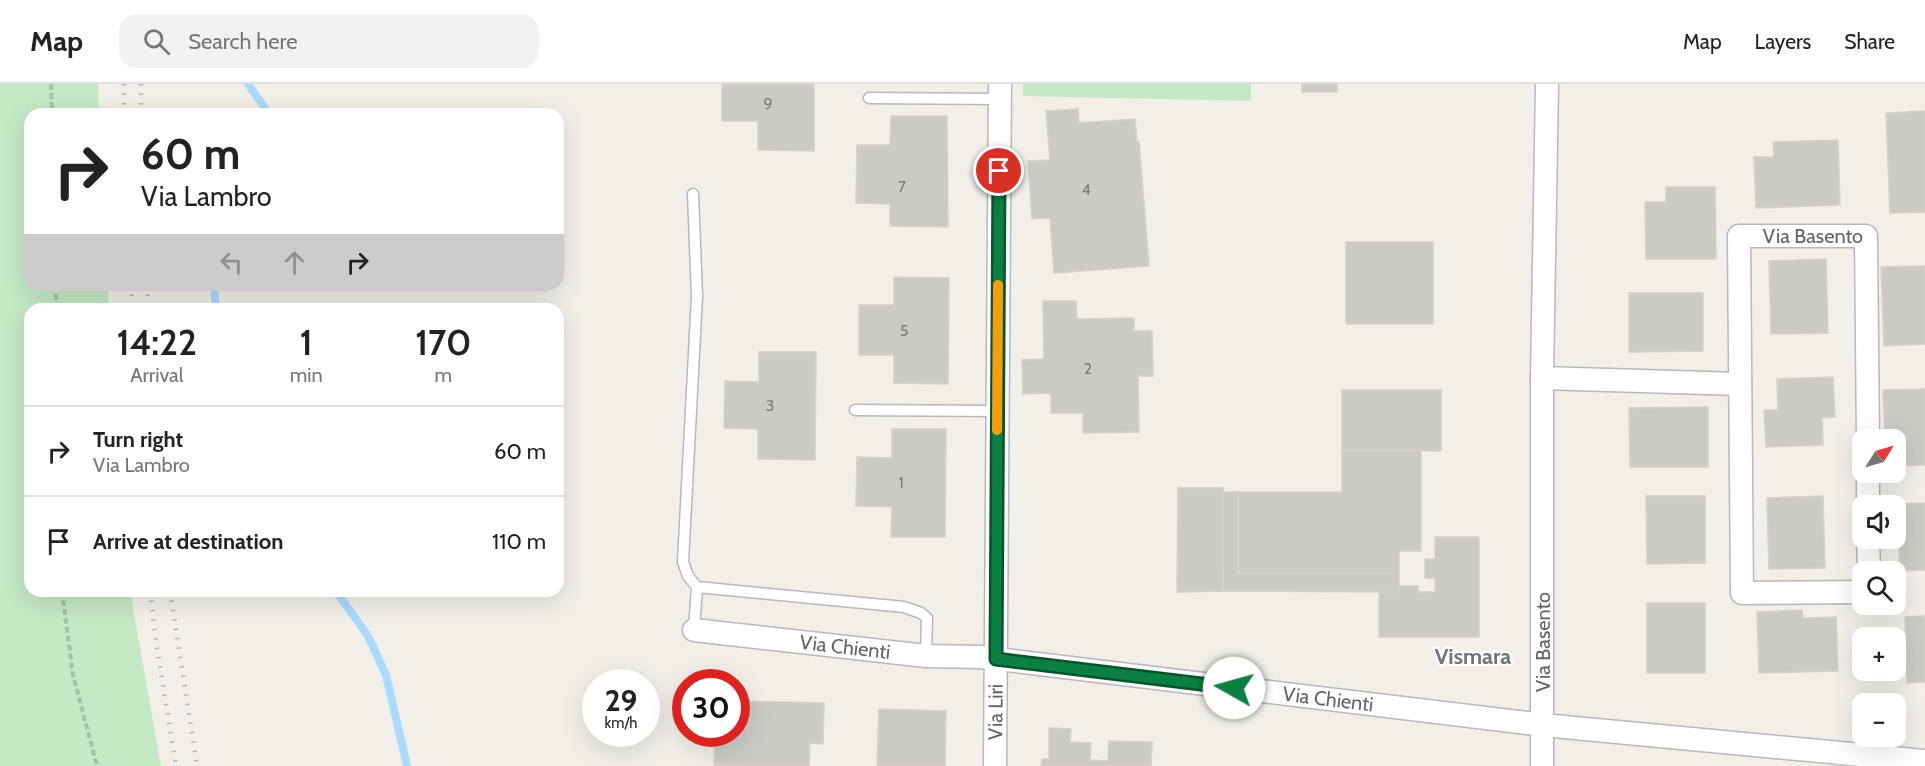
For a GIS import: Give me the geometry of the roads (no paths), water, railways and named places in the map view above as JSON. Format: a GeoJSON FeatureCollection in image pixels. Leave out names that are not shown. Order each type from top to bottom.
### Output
{"type":"FeatureCollection","features":[{"type":"Feature","properties":{"kind":"street","name":"Via Basento"},"geometry":{"type":"LineString","coordinates":[[1542,766],[1542,378],[1547,84]]}},
{"type":"Feature","properties":{"kind":"street","name":"Via Liri"},"geometry":{"type":"LineString","coordinates":[[995,766],[1000,92]]}},
{"type":"Feature","properties":{"kind":"street","name":"Via Basento"},"geometry":{"type":"LineString","coordinates":[[1852,592],[1742,593],[1739,236],[1866,236],[1868,429]]}},
{"type":"Feature","properties":{"kind":"street"},"geometry":{"type":"LineString","coordinates":[[1542,378],[1740,384]]}},
{"type":"Feature","properties":{"kind":"street","name":"Via Chienti"},"geometry":{"type":"LineString","coordinates":[[694,630],[926,656],[981,657],[1543,725],[1920,763]]}},
{"type":"Feature","properties":{"kind":"lane"},"geometry":{"type":"LineString","coordinates":[[869,98],[1000,92]]}},
{"type":"Feature","properties":{"kind":"lane"},"geometry":{"type":"LineString","coordinates":[[693,194],[696,296],[683,562],[688,576],[697,587],[694,630]]}},
{"type":"Feature","properties":{"kind":"lane"},"geometry":{"type":"LineString","coordinates":[[855,410],[997,411]]}},
{"type":"Feature","properties":{"kind":"lane"},"geometry":{"type":"LineString","coordinates":[[697,587],[904,607],[921,613],[927,618],[926,656]]}},
{"type":"Feature","properties":{"kind":"waterway"},"geometry":{"type":"LineString","coordinates":[[248,84],[265,108]]}},
{"type":"Feature","properties":{"kind":"waterway"},"geometry":{"type":"LineString","coordinates":[[214,291],[216,303]]}},
{"type":"Feature","properties":{"kind":"waterway"},"geometry":{"type":"LineString","coordinates":[[340,597],[368,636],[386,675],[407,766]]}},
{"type":"Feature","properties":{"kind":"railway"},"geometry":{"type":"LineString","coordinates":[[124,84],[124,108]]}},
{"type":"Feature","properties":{"kind":"railway"},"geometry":{"type":"LineString","coordinates":[[141,84],[141,108]]}},
{"type":"Feature","properties":{"kind":"railway"},"geometry":{"type":"LineString","coordinates":[[131,291],[132,303]]}},
{"type":"Feature","properties":{"kind":"railway"},"geometry":{"type":"LineString","coordinates":[[147,291],[148,303]]}},
{"type":"Feature","properties":{"kind":"railway"},"geometry":{"type":"LineString","coordinates":[[151,597],[176,766]]}},
{"type":"Feature","properties":{"kind":"railway"},"geometry":{"type":"LineString","coordinates":[[171,597],[197,766]]}},
{"type":"Feature","properties":{"kind":"district","name":"Vismara"},"geometry":{"type":"Point","coordinates":[1473,656]}}]}
